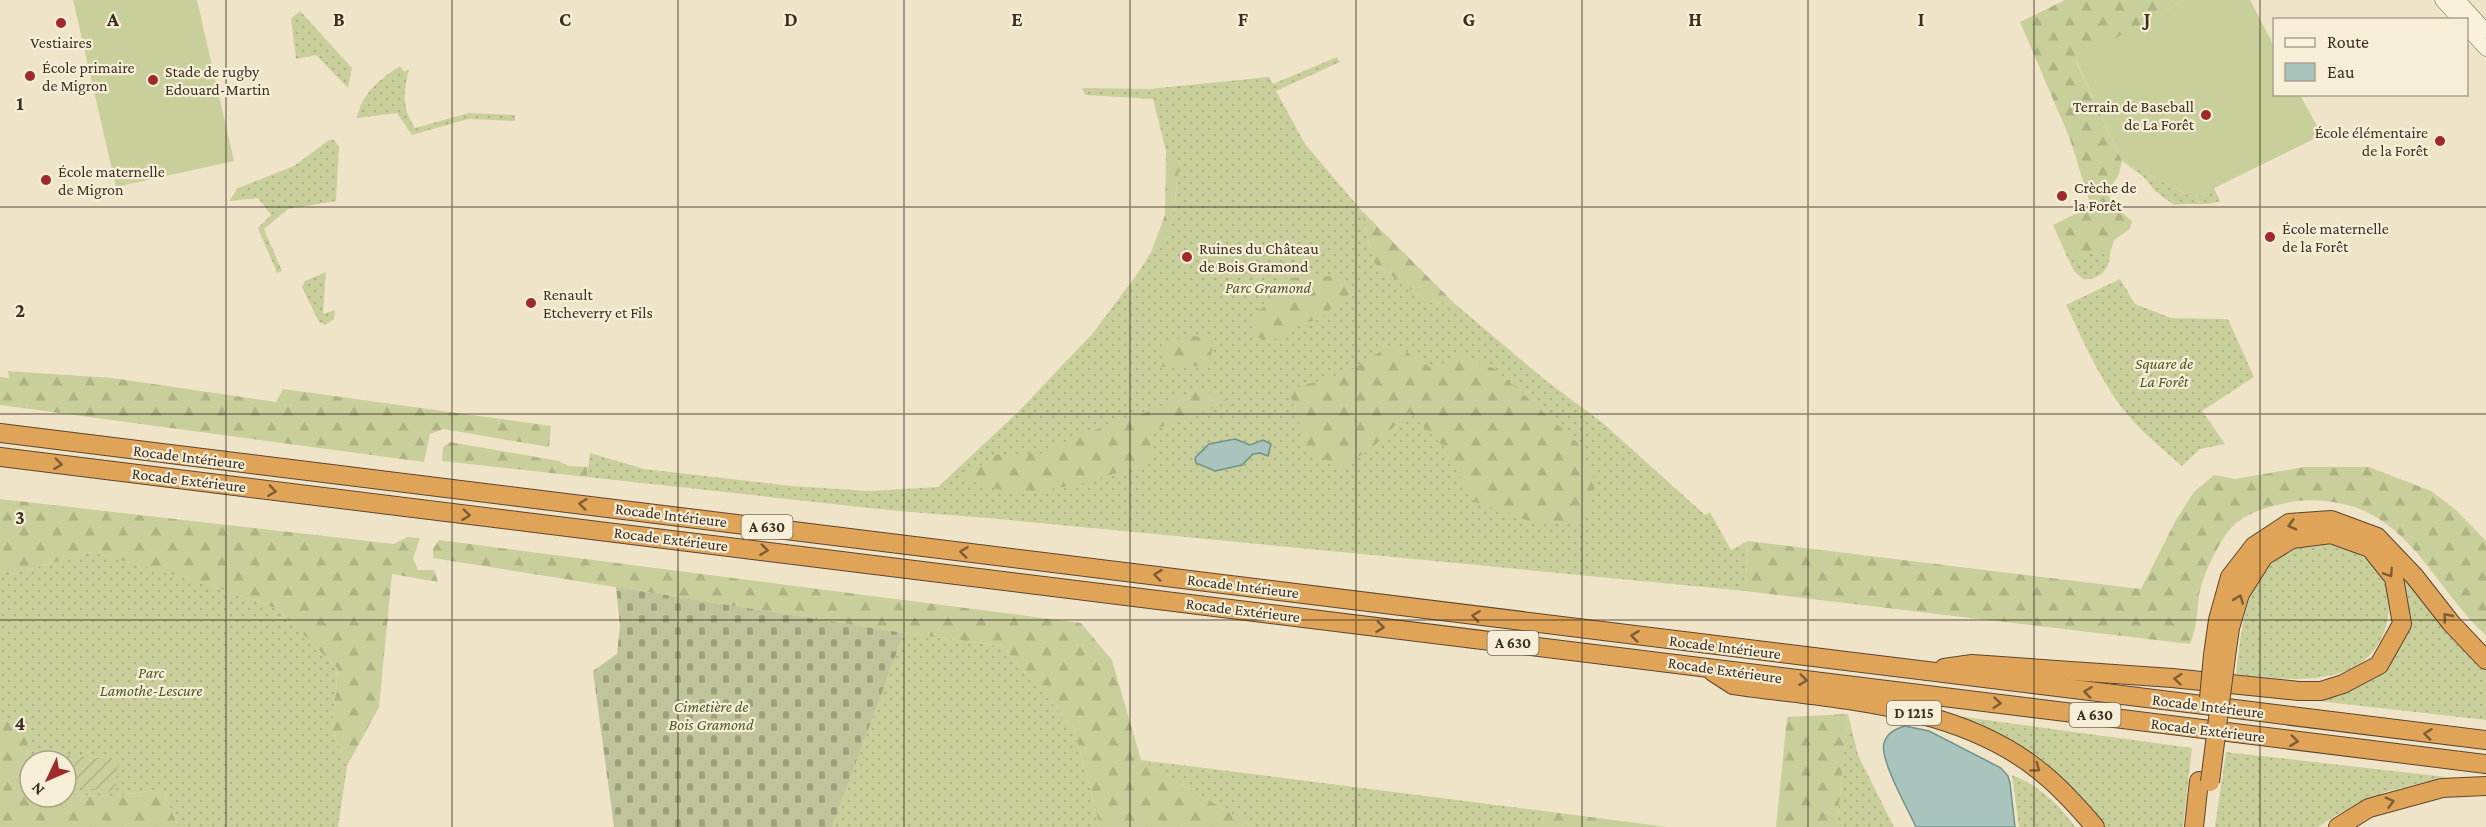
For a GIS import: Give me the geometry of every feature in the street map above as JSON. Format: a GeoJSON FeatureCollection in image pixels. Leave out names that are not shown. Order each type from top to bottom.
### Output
{"type":"FeatureCollection","features":[{"type":"Feature","properties":{"kind":"highway","name":"Rocade Intérieure"},"geometry":{"type":"LineString","coordinates":[[0,434],[2486,740]]}},
{"type":"Feature","properties":{"kind":"highway","name":"Rocade Extérieure"},"geometry":{"type":"LineString","coordinates":[[0,457],[2486,764]]}},
{"type":"Feature","properties":{"kind":"highway"},"geometry":{"type":"LineString","coordinates":[[2205,827],[2205,782],[2220,655],[2218,620],[2230,577],[2254,546],[2289,523],[2331,520],[2377,537],[2415,577],[2451,622],[2486,660]]}},
{"type":"Feature","properties":{"kind":"highway"},"geometry":{"type":"LineString","coordinates":[[1922,672],[1972,664],[2321,691],[2343,684],[2379,665],[2402,624],[2394,578],[2370,548],[2331,534],[2292,539],[2264,556],[2240,594],[2220,655]]}},
{"type":"Feature","properties":{"kind":"highway","name":"D 1215"},"geometry":{"type":"LineString","coordinates":[[1703,667],[1733,685],[1923,715],[1973,732],[2011,751],[2040,771],[2072,799],[2095,827]]}},
{"type":"Feature","properties":{"kind":"highway"},"geometry":{"type":"LineString","coordinates":[[2193,827],[2205,782]]}},
{"type":"Feature","properties":{"kind":"highway"},"geometry":{"type":"LineString","coordinates":[[2338,827],[2369,808],[2442,788],[2486,786]]}},
{"type":"Feature","properties":{"kind":"main road"},"geometry":{"type":"LineString","coordinates":[[2442,0],[2458,18]]}},
{"type":"Feature","properties":{"kind":"main road"},"geometry":{"type":"LineString","coordinates":[[2458,0],[2486,31]]}},
{"type":"Feature","properties":{"kind":"main road"},"geometry":{"type":"LineString","coordinates":[[2468,29],[2486,49]]}},
{"type":"Feature","properties":{"kind":"green space","name":"Stade de rugby Edouard-Martin"},"geometry":{"type":"Polygon","coordinates":[[[73,0],[197,0],[234,161],[116,187],[73,0]]]}},
{"type":"Feature","properties":{"kind":"green space"},"geometry":{"type":"Polygon","coordinates":[[[2065,0],[2185,0],[2076,61],[2122,161],[2119,174],[2107,193],[2114,206],[2132,221],[2130,229],[2114,240],[2110,254],[2092,253],[2075,257],[2064,250],[2053,225],[2091,206],[2070,139],[2020,22],[2065,0]]]}},
{"type":"Feature","properties":{"kind":"green space","name":"Terrain de Baseball de La Forêt"},"geometry":{"type":"Polygon","coordinates":[[[2185,0],[2250,0],[2273,44],[2273,96],[2301,96],[2322,135],[2194,198],[2122,161],[2076,60],[2185,0]]]}},
{"type":"Feature","properties":{"kind":"green space"},"geometry":{"type":"Polygon","coordinates":[[[300,11],[352,68],[348,88],[316,55],[296,59],[291,19],[300,11]]]}},
{"type":"Feature","properties":{"kind":"green space","name":"Parc Gramond"},"geometry":{"type":"Polygon","coordinates":[[[1337,57],[1340,62],[1276,91],[1305,144],[1361,210],[1374,263],[1428,302],[1455,304],[1544,379],[1604,424],[1705,515],[1710,512],[1731,550],[1748,541],[1745,591],[898,511],[587,477],[590,453],[644,469],[792,486],[870,491],[938,487],[1018,412],[1093,333],[1151,252],[1170,236],[1180,162],[1166,151],[1153,99],[1085,95],[1082,88],[1149,89],[1269,77],[1273,84],[1337,57]]]}},
{"type":"Feature","properties":{"kind":"green space"},"geometry":{"type":"Polygon","coordinates":[[[400,66],[404,72],[409,69],[405,100],[408,114],[415,128],[469,113],[515,115],[515,121],[468,119],[412,135],[397,113],[357,118],[367,94],[385,76],[400,66]]]}},
{"type":"Feature","properties":{"kind":"green space"},"geometry":{"type":"Polygon","coordinates":[[[329,140],[334,140],[339,147],[336,201],[288,209],[264,229],[282,271],[277,273],[258,228],[271,215],[258,198],[229,201],[238,188],[294,166],[329,140]]]}},
{"type":"Feature","properties":{"kind":"green space"},"geometry":{"type":"Polygon","coordinates":[[[1166,151],[1180,162],[1170,236],[1151,252],[1165,215],[1166,151]]]}},
{"type":"Feature","properties":{"kind":"green space"},"geometry":{"type":"Polygon","coordinates":[[[2122,161],[2194,198],[2214,188],[2220,201],[2208,204],[2174,205],[2155,191],[2144,177],[2122,161]]]}},
{"type":"Feature","properties":{"kind":"green space"},"geometry":{"type":"Polygon","coordinates":[[[1361,210],[1455,304],[1428,302],[1374,263],[1361,210]]]}},
{"type":"Feature","properties":{"kind":"green space"},"geometry":{"type":"Polygon","coordinates":[[[2064,250],[2075,257],[2092,253],[2110,254],[2108,265],[2098,276],[2083,279],[2074,271],[2064,250]]]}},
{"type":"Feature","properties":{"kind":"green space"},"geometry":{"type":"Polygon","coordinates":[[[326,272],[323,314],[335,310],[334,319],[325,325],[319,322],[302,287],[305,281],[326,272]]]}},
{"type":"Feature","properties":{"kind":"green space"},"geometry":{"type":"Polygon","coordinates":[[[1336,276],[1346,281],[1354,291],[1346,303],[1332,308],[1318,320],[1293,325],[1293,332],[1276,339],[1263,339],[1254,333],[1253,318],[1274,300],[1287,278],[1336,276]]]}},
{"type":"Feature","properties":{"kind":"green space","name":"Square de La Forêt"},"geometry":{"type":"Polygon","coordinates":[[[2120,279],[2135,304],[2171,318],[2228,319],[2254,377],[2202,411],[2225,444],[2200,449],[2182,466],[2141,429],[2119,404],[2097,368],[2066,305],[2120,279]]]}},
{"type":"Feature","properties":{"kind":"green space"},"geometry":{"type":"Polygon","coordinates":[[[1186,336],[1215,337],[1208,366],[1162,367],[1166,344],[1186,336]]]}},
{"type":"Feature","properties":{"kind":"green space"},"geometry":{"type":"Polygon","coordinates":[[[1393,343],[1433,369],[1459,354],[1495,369],[1578,443],[1596,483],[1583,525],[1532,522],[1473,501],[1446,449],[1409,412],[1375,445],[1341,469],[1306,447],[1289,390],[1350,371],[1393,343]]]}},
{"type":"Feature","properties":{"kind":"green space"},"geometry":{"type":"Polygon","coordinates":[[[8,371],[112,378],[276,402],[283,389],[551,426],[549,447],[443,429],[430,434],[424,462],[0,405],[0,377],[9,378],[8,371]]]}},
{"type":"Feature","properties":{"kind":"green space"},"geometry":{"type":"Polygon","coordinates":[[[1201,388],[1229,402],[1150,431],[1153,462],[1080,484],[1017,495],[961,478],[998,454],[1040,454],[1083,434],[1140,415],[1201,388]]]}},
{"type":"Feature","properties":{"kind":"green space"},"geometry":{"type":"Polygon","coordinates":[[[450,442],[559,461],[568,466],[588,467],[587,477],[442,461],[443,447],[450,442]]]}},
{"type":"Feature","properties":{"kind":"green space"},"geometry":{"type":"Polygon","coordinates":[[[2304,467],[2369,467],[2431,491],[2456,510],[2486,541],[2486,635],[2401,536],[2381,520],[2359,509],[2315,500],[2292,502],[2261,510],[2246,516],[2233,526],[2218,547],[2203,579],[2190,644],[1745,591],[1748,541],[2141,589],[2176,520],[2194,492],[2214,475],[2235,479],[2304,467]]]}},
{"type":"Feature","properties":{"kind":"green space"},"geometry":{"type":"Polygon","coordinates":[[[0,499],[394,544],[407,537],[420,538],[413,559],[418,570],[434,570],[438,582],[392,574],[379,707],[347,766],[332,730],[338,669],[278,609],[203,583],[91,552],[0,577],[0,499]]]}},
{"type":"Feature","properties":{"kind":"green space"},"geometry":{"type":"Polygon","coordinates":[[[439,540],[1081,623],[1112,660],[1141,760],[1254,827],[1100,827],[1074,728],[1002,646],[904,633],[433,558],[433,549],[439,540]]]}},
{"type":"Feature","properties":{"kind":"green space"},"geometry":{"type":"Polygon","coordinates":[[[2321,543],[2361,555],[2382,577],[2389,608],[2387,624],[2381,639],[2360,663],[2333,675],[2292,679],[2236,674],[2244,618],[2257,582],[2267,567],[2280,555],[2298,547],[2321,543]]]}},
{"type":"Feature","properties":{"kind":"green space","name":"Parc Lamothe-Lescure"},"geometry":{"type":"Polygon","coordinates":[[[91,552],[204,583],[278,609],[338,669],[332,730],[347,766],[338,827],[178,827],[163,789],[116,796],[78,795],[78,749],[28,749],[30,724],[0,720],[0,577],[91,552]]]}},
{"type":"Feature","properties":{"kind":"green space"},"geometry":{"type":"Polygon","coordinates":[[[2397,567],[2462,646],[2486,669],[2486,720],[2291,698],[2328,696],[2354,688],[2373,677],[2388,663],[2399,647],[2406,629],[2408,609],[2405,588],[2397,567]]]}},
{"type":"Feature","properties":{"kind":"green space","name":"Cimetière de Bois Gramond"},"geometry":{"type":"Polygon","coordinates":[[[616,587],[904,633],[832,827],[614,827],[593,671],[617,654],[620,625],[616,587]]]}},
{"type":"Feature","properties":{"kind":"green space"},"geometry":{"type":"Polygon","coordinates":[[[904,633],[1002,646],[1074,728],[1100,827],[832,827],[904,633]]]}},
{"type":"Feature","properties":{"kind":"green space"},"geometry":{"type":"Polygon","coordinates":[[[1848,714],[1858,755],[1894,827],[1837,827],[1848,714]]]}},
{"type":"Feature","properties":{"kind":"green space"},"geometry":{"type":"Polygon","coordinates":[[[1848,714],[1837,827],[1776,827],[1787,717],[1848,714]]]}},
{"type":"Feature","properties":{"kind":"green space"},"geometry":{"type":"Polygon","coordinates":[[[1957,716],[2192,748],[2183,827],[2105,827],[2088,806],[1998,735],[1957,716]]]}},
{"type":"Feature","properties":{"kind":"green space"},"geometry":{"type":"Polygon","coordinates":[[[0,720],[30,724],[28,749],[18,749],[18,809],[78,809],[78,795],[116,796],[163,789],[178,827],[0,827],[0,720]]]}},
{"type":"Feature","properties":{"kind":"green space"},"geometry":{"type":"Polygon","coordinates":[[[2226,752],[2446,777],[2385,792],[2338,814],[2318,827],[2215,827],[2226,752]]]}},
{"type":"Feature","properties":{"kind":"green space"},"geometry":{"type":"Polygon","coordinates":[[[78,756],[118,760],[115,791],[78,788],[78,756]]]}},
{"type":"Feature","properties":{"kind":"green space"},"geometry":{"type":"Polygon","coordinates":[[[1141,760],[1544,811],[1543,827],[1254,827],[1141,760]]]}},
{"type":"Feature","properties":{"kind":"green space"},"geometry":{"type":"Polygon","coordinates":[[[2012,775],[2031,784],[2047,796],[2075,827],[2019,827],[2012,775]]]}},
{"type":"Feature","properties":{"kind":"green space"},"geometry":{"type":"Polygon","coordinates":[[[1544,811],[1667,827],[1543,827],[1544,811]]]}},
{"type":"Feature","properties":{"kind":"water"},"geometry":{"type":"Polygon","coordinates":[[[1235,439],[1250,445],[1263,440],[1271,444],[1268,456],[1260,453],[1253,454],[1242,465],[1215,471],[1196,463],[1195,458],[1209,444],[1235,439]]]}},
{"type":"Feature","properties":{"kind":"water"},"geometry":{"type":"Polygon","coordinates":[[[1905,726],[1929,731],[2001,768],[2008,776],[2010,783],[2015,827],[1916,827],[1890,772],[1884,751],[1884,743],[1889,734],[1905,726]]]}},
{"type":"Feature","properties":{"kind":"place","name":"Vestiaires"},"geometry":{"type":"Point","coordinates":[61,23]}},
{"type":"Feature","properties":{"kind":"place","name":"École primaire de Migron"},"geometry":{"type":"Point","coordinates":[30,76]}},
{"type":"Feature","properties":{"kind":"place","name":"Stade de rugby Edouard-Martin"},"geometry":{"type":"Point","coordinates":[153,80]}},
{"type":"Feature","properties":{"kind":"place","name":"Terrain de Baseball de La Forêt"},"geometry":{"type":"Point","coordinates":[2206,115]}},
{"type":"Feature","properties":{"kind":"place","name":"École élémentaire de la Forêt"},"geometry":{"type":"Point","coordinates":[2440,141]}},
{"type":"Feature","properties":{"kind":"place","name":"École maternelle de Migron"},"geometry":{"type":"Point","coordinates":[46,180]}},
{"type":"Feature","properties":{"kind":"place","name":"Crèche de la Forêt"},"geometry":{"type":"Point","coordinates":[2062,196]}},
{"type":"Feature","properties":{"kind":"place","name":"École maternelle de la Forêt"},"geometry":{"type":"Point","coordinates":[2270,237]}},
{"type":"Feature","properties":{"kind":"place","name":"Ruines du Château de Bois Gramond"},"geometry":{"type":"Point","coordinates":[1187,257]}},
{"type":"Feature","properties":{"kind":"place","name":"Renault Etcheverry et Fils"},"geometry":{"type":"Point","coordinates":[531,303]}}]}
